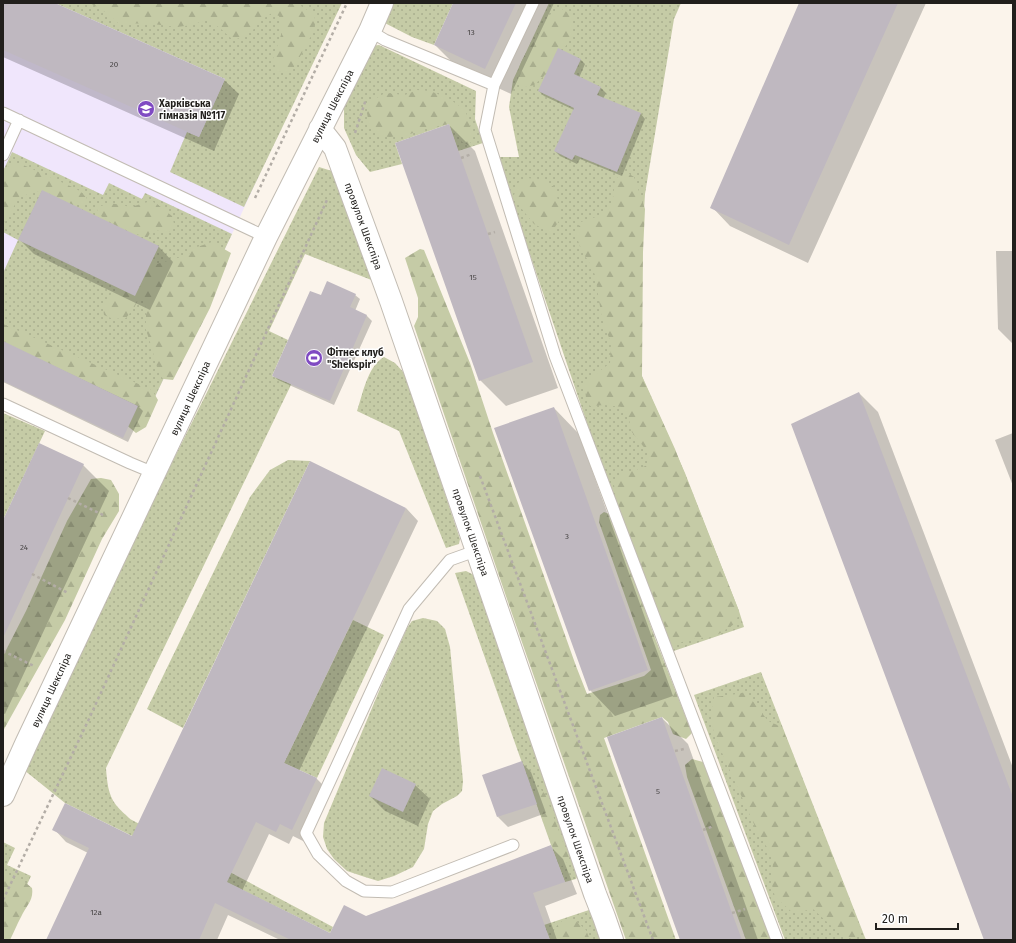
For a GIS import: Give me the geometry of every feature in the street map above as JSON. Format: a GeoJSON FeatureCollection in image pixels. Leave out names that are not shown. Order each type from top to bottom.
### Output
{"type":"FeatureCollection","features":[{"type":"Feature","properties":{"kind":"street","name":"вулиця Шекспіра"},"geometry":{"type":"LineString","coordinates":[[3,795],[266,237],[370,31],[382,3]]}},
{"type":"Feature","properties":{"kind":"street","name":"провулок Шекспіра"},"geometry":{"type":"LineString","coordinates":[[320,129],[335,148],[394,308],[612,940]]}},
{"type":"Feature","properties":{"kind":"lane"},"geometry":{"type":"LineString","coordinates":[[533,3],[494,85],[486,130],[555,356],[777,940]]}},
{"type":"Feature","properties":{"kind":"lane"},"geometry":{"type":"LineString","coordinates":[[370,31],[385,40],[494,85]]}},
{"type":"Feature","properties":{"kind":"lane"},"geometry":{"type":"LineString","coordinates":[[3,113],[266,237]]}},
{"type":"Feature","properties":{"kind":"lane"},"geometry":{"type":"LineString","coordinates":[[3,155],[19,120]]}},
{"type":"Feature","properties":{"kind":"lane"},"geometry":{"type":"LineString","coordinates":[[3,404],[154,473]]}},
{"type":"Feature","properties":{"kind":"lane"},"geometry":{"type":"LineString","coordinates":[[478,550],[450,560],[408,609],[306,833],[318,854],[346,881],[364,891],[392,892],[513,845]]}},
{"type":"Feature","properties":{"kind":"path"},"geometry":{"type":"LineString","coordinates":[[3,900],[91,714],[328,199]]}},
{"type":"Feature","properties":{"kind":"path"},"geometry":{"type":"LineString","coordinates":[[478,471],[652,940]]}},
{"type":"Feature","properties":{"kind":"path"},"geometry":{"type":"LineString","coordinates":[[68,498],[104,516]]}},
{"type":"Feature","properties":{"kind":"path"},"geometry":{"type":"LineString","coordinates":[[32,574],[68,593]]}},
{"type":"Feature","properties":{"kind":"path"},"geometry":{"type":"LineString","coordinates":[[3,651],[34,666]]}},
{"type":"Feature","properties":{"kind":"shaded area","name":"Харківська гімназія №117"},"geometry":{"type":"Polygon","coordinates":[[[3,3],[339,3],[155,397],[3,325],[3,3]]]}},
{"type":"Feature","properties":{"kind":"green space"},"geometry":{"type":"Polygon","coordinates":[[[55,3],[342,3],[244,207],[170,172],[187,132],[199,137],[225,79],[55,3]]]}},
{"type":"Feature","properties":{"kind":"green space"},"geometry":{"type":"Polygon","coordinates":[[[90,3],[296,3],[314,14],[315,24],[309,41],[291,72],[277,71],[273,59],[282,32],[279,16],[272,13],[261,20],[254,29],[243,37],[233,40],[208,19],[192,25],[177,27],[153,24],[118,23],[108,14],[90,3]]]}},
{"type":"Feature","properties":{"kind":"green space"},"geometry":{"type":"Polygon","coordinates":[[[387,3],[453,3],[434,45],[412,37],[379,20],[387,3]]]}},
{"type":"Feature","properties":{"kind":"green space"},"geometry":{"type":"Polygon","coordinates":[[[549,3],[681,3],[674,19],[645,194],[635,361],[685,473],[744,627],[665,654],[497,157],[519,157],[509,107],[513,80],[549,3]]]}},
{"type":"Feature","properties":{"kind":"green space"},"geometry":{"type":"Polygon","coordinates":[[[560,8],[571,14],[571,38],[565,47],[558,51],[544,76],[534,85],[526,87],[520,86],[518,74],[521,62],[546,20],[551,14],[560,8]]]}},
{"type":"Feature","properties":{"kind":"green space"},"geometry":{"type":"Polygon","coordinates":[[[379,45],[476,91],[475,119],[483,143],[458,151],[449,124],[395,143],[402,164],[370,172],[356,155],[344,128],[344,106],[370,46],[379,45]]]}},
{"type":"Feature","properties":{"kind":"green space"},"geometry":{"type":"Polygon","coordinates":[[[417,90],[430,91],[448,98],[465,110],[474,135],[468,145],[462,142],[457,132],[449,124],[428,128],[407,135],[390,137],[378,136],[369,125],[367,113],[370,102],[385,93],[405,95],[417,90]]]}},
{"type":"Feature","properties":{"kind":"green space"},"geometry":{"type":"Polygon","coordinates":[[[12,152],[103,195],[109,183],[142,199],[145,193],[232,234],[155,397],[3,325],[3,273],[18,240],[3,232],[3,171],[12,152]]]}},
{"type":"Feature","properties":{"kind":"green space"},"geometry":{"type":"Polygon","coordinates":[[[10,163],[21,164],[70,186],[80,191],[87,198],[83,205],[72,205],[42,190],[19,197],[6,221],[3,223],[3,176],[10,163]]]}},
{"type":"Feature","properties":{"kind":"green space"},"geometry":{"type":"Polygon","coordinates":[[[319,167],[335,172],[374,281],[305,254],[269,331],[288,340],[272,376],[291,384],[290,387],[106,768],[107,783],[111,797],[118,807],[130,819],[333,927],[330,933],[65,803],[24,770],[130,547],[319,167]]]}},
{"type":"Feature","properties":{"kind":"green space"},"geometry":{"type":"Polygon","coordinates":[[[626,172],[634,177],[645,209],[643,252],[642,376],[675,449],[739,611],[736,623],[714,637],[698,638],[670,645],[619,511],[614,485],[615,479],[620,474],[636,470],[650,464],[647,451],[631,431],[629,418],[622,407],[605,405],[590,406],[585,393],[585,384],[610,363],[611,343],[602,319],[595,275],[581,250],[576,234],[581,222],[599,216],[607,210],[612,199],[615,179],[626,172]]]}},
{"type":"Feature","properties":{"kind":"green space"},"geometry":{"type":"Polygon","coordinates":[[[524,178],[540,179],[554,187],[562,214],[551,233],[534,224],[513,198],[518,183],[524,178]]]}},
{"type":"Feature","properties":{"kind":"green space"},"geometry":{"type":"Polygon","coordinates":[[[151,201],[172,216],[174,224],[169,232],[152,230],[147,238],[116,226],[101,216],[97,210],[98,207],[110,203],[131,207],[151,201]]]}},
{"type":"Feature","properties":{"kind":"green space"},"geometry":{"type":"Polygon","coordinates":[[[212,242],[231,253],[210,308],[173,380],[163,379],[159,373],[146,330],[146,308],[142,298],[137,302],[126,318],[113,319],[104,315],[103,303],[113,292],[129,285],[143,268],[188,255],[194,248],[212,242]]]}},
{"type":"Feature","properties":{"kind":"green space"},"geometry":{"type":"Polygon","coordinates":[[[420,249],[424,250],[470,363],[493,433],[587,694],[644,676],[651,670],[599,522],[600,515],[604,512],[612,515],[655,638],[692,733],[686,739],[673,734],[668,722],[662,717],[604,738],[676,940],[626,940],[509,605],[414,326],[418,317],[418,298],[405,258],[420,249]]]}},
{"type":"Feature","properties":{"kind":"green space"},"geometry":{"type":"Polygon","coordinates":[[[3,324],[152,390],[158,400],[146,427],[136,433],[118,418],[3,366],[3,324]]]}},
{"type":"Feature","properties":{"kind":"green space"},"geometry":{"type":"Polygon","coordinates":[[[384,357],[395,363],[406,375],[460,539],[459,544],[446,548],[399,431],[357,411],[373,367],[384,357]]]}},
{"type":"Feature","properties":{"kind":"green space"},"geometry":{"type":"Polygon","coordinates":[[[3,413],[45,431],[3,520],[3,413]]]}},
{"type":"Feature","properties":{"kind":"green space"},"geometry":{"type":"Polygon","coordinates":[[[288,460],[310,461],[183,728],[147,709],[250,497],[270,470],[288,460]]]}},
{"type":"Feature","properties":{"kind":"green space"},"geometry":{"type":"Polygon","coordinates":[[[101,478],[111,480],[119,494],[119,511],[102,539],[65,620],[3,731],[3,656],[26,611],[67,521],[91,479],[101,478]]]}},
{"type":"Feature","properties":{"kind":"green space"},"geometry":{"type":"Polygon","coordinates":[[[466,571],[474,575],[580,871],[576,879],[565,882],[551,845],[455,573],[466,571]]]}},
{"type":"Feature","properties":{"kind":"green space"},"geometry":{"type":"Polygon","coordinates":[[[423,618],[437,621],[445,629],[450,647],[463,781],[462,791],[457,796],[433,811],[428,824],[424,849],[413,867],[394,876],[378,881],[347,871],[334,859],[327,849],[323,837],[324,823],[407,628],[412,621],[423,618]]]}},
{"type":"Feature","properties":{"kind":"green space"},"geometry":{"type":"Polygon","coordinates":[[[353,620],[384,635],[317,778],[284,763],[353,620]]]}},
{"type":"Feature","properties":{"kind":"green space"},"geometry":{"type":"Polygon","coordinates":[[[761,672],[866,940],[785,940],[694,695],[761,672]]]}},
{"type":"Feature","properties":{"kind":"green space"},"geometry":{"type":"Polygon","coordinates":[[[746,692],[768,721],[782,727],[862,932],[852,939],[840,934],[813,909],[793,913],[775,897],[772,885],[773,857],[758,833],[714,735],[711,715],[714,697],[746,692]]]}},
{"type":"Feature","properties":{"kind":"green space"},"geometry":{"type":"Polygon","coordinates":[[[692,759],[703,762],[774,940],[746,940],[687,777],[685,765],[692,759]]]}},
{"type":"Feature","properties":{"kind":"green space"},"geometry":{"type":"Polygon","coordinates":[[[541,790],[545,794],[569,858],[566,864],[560,867],[533,794],[541,790]]]}},
{"type":"Feature","properties":{"kind":"green space"},"geometry":{"type":"Polygon","coordinates":[[[3,842],[15,848],[7,865],[31,876],[3,936],[3,842]]]}},
{"type":"Feature","properties":{"kind":"green space"},"geometry":{"type":"Polygon","coordinates":[[[3,875],[26,883],[32,888],[31,900],[10,940],[3,940],[3,875]]]}},
{"type":"Feature","properties":{"kind":"green space"},"geometry":{"type":"Polygon","coordinates":[[[589,910],[601,940],[550,940],[544,925],[589,910]]]}},
{"type":"Feature","properties":{"kind":"green space"},"geometry":{"type":"Polygon","coordinates":[[[562,921],[576,921],[586,930],[590,940],[551,940],[550,938],[555,928],[562,921]]]}},
{"type":"Feature","properties":{"kind":"building"},"geometry":{"type":"Polygon","coordinates":[[[3,3],[55,3],[225,79],[199,137],[3,50],[3,3]]]}},
{"type":"Feature","properties":{"kind":"building"},"geometry":{"type":"Polygon","coordinates":[[[453,3],[516,3],[485,69],[434,45],[453,3]]]}},
{"type":"Feature","properties":{"kind":"building"},"geometry":{"type":"Polygon","coordinates":[[[799,3],[898,3],[789,245],[710,208],[799,3]]]}},
{"type":"Feature","properties":{"kind":"building"},"geometry":{"type":"Polygon","coordinates":[[[558,48],[581,59],[574,74],[601,87],[597,95],[641,113],[617,172],[575,155],[572,160],[554,151],[574,108],[538,91],[558,48]]]}},
{"type":"Feature","properties":{"kind":"building"},"geometry":{"type":"Polygon","coordinates":[[[449,124],[533,362],[479,381],[395,143],[449,124]]]}},
{"type":"Feature","properties":{"kind":"building"},"geometry":{"type":"Polygon","coordinates":[[[42,190],[159,246],[135,296],[18,240],[42,190]]]}},
{"type":"Feature","properties":{"kind":"building","name":"Фітнес клуб \"Shekspir\""},"geometry":{"type":"Polygon","coordinates":[[[327,281],[356,294],[350,307],[367,315],[330,401],[272,376],[310,291],[321,295],[327,281]]]}},
{"type":"Feature","properties":{"kind":"building"},"geometry":{"type":"Polygon","coordinates":[[[3,341],[138,406],[123,438],[3,381],[3,341]]]}},
{"type":"Feature","properties":{"kind":"building"},"geometry":{"type":"Polygon","coordinates":[[[859,392],[1013,797],[1013,940],[984,940],[791,424],[859,392]]]}},
{"type":"Feature","properties":{"kind":"building"},"geometry":{"type":"Polygon","coordinates":[[[554,407],[648,670],[589,691],[494,428],[554,407]]]}},
{"type":"Feature","properties":{"kind":"building"},"geometry":{"type":"Polygon","coordinates":[[[39,443],[84,464],[3,638],[3,520],[39,443]]]}},
{"type":"Feature","properties":{"kind":"building"},"geometry":{"type":"Polygon","coordinates":[[[310,461],[406,508],[284,763],[317,778],[292,830],[280,824],[276,832],[256,822],[227,882],[330,933],[344,905],[366,916],[551,845],[565,882],[533,893],[550,940],[291,940],[215,903],[199,940],[46,940],[89,848],[52,830],[65,803],[132,836],[310,461]]]}},
{"type":"Feature","properties":{"kind":"building"},"geometry":{"type":"Polygon","coordinates":[[[662,717],[742,940],[680,940],[607,737],[662,717]]]}},
{"type":"Feature","properties":{"kind":"building"},"geometry":{"type":"Polygon","coordinates":[[[522,761],[537,804],[497,817],[482,775],[522,761]]]}},
{"type":"Feature","properties":{"kind":"building"},"geometry":{"type":"Polygon","coordinates":[[[382,768],[416,784],[403,812],[369,796],[382,768]]]}},
{"type":"Feature","properties":{"kind":"place","name":"Харківська гімназія №117"},"geometry":{"type":"Point","coordinates":[146,109]}},
{"type":"Feature","properties":{"kind":"place","name":"Фітнес клуб \"Shekspir\""},"geometry":{"type":"Point","coordinates":[314,358]}}]}
